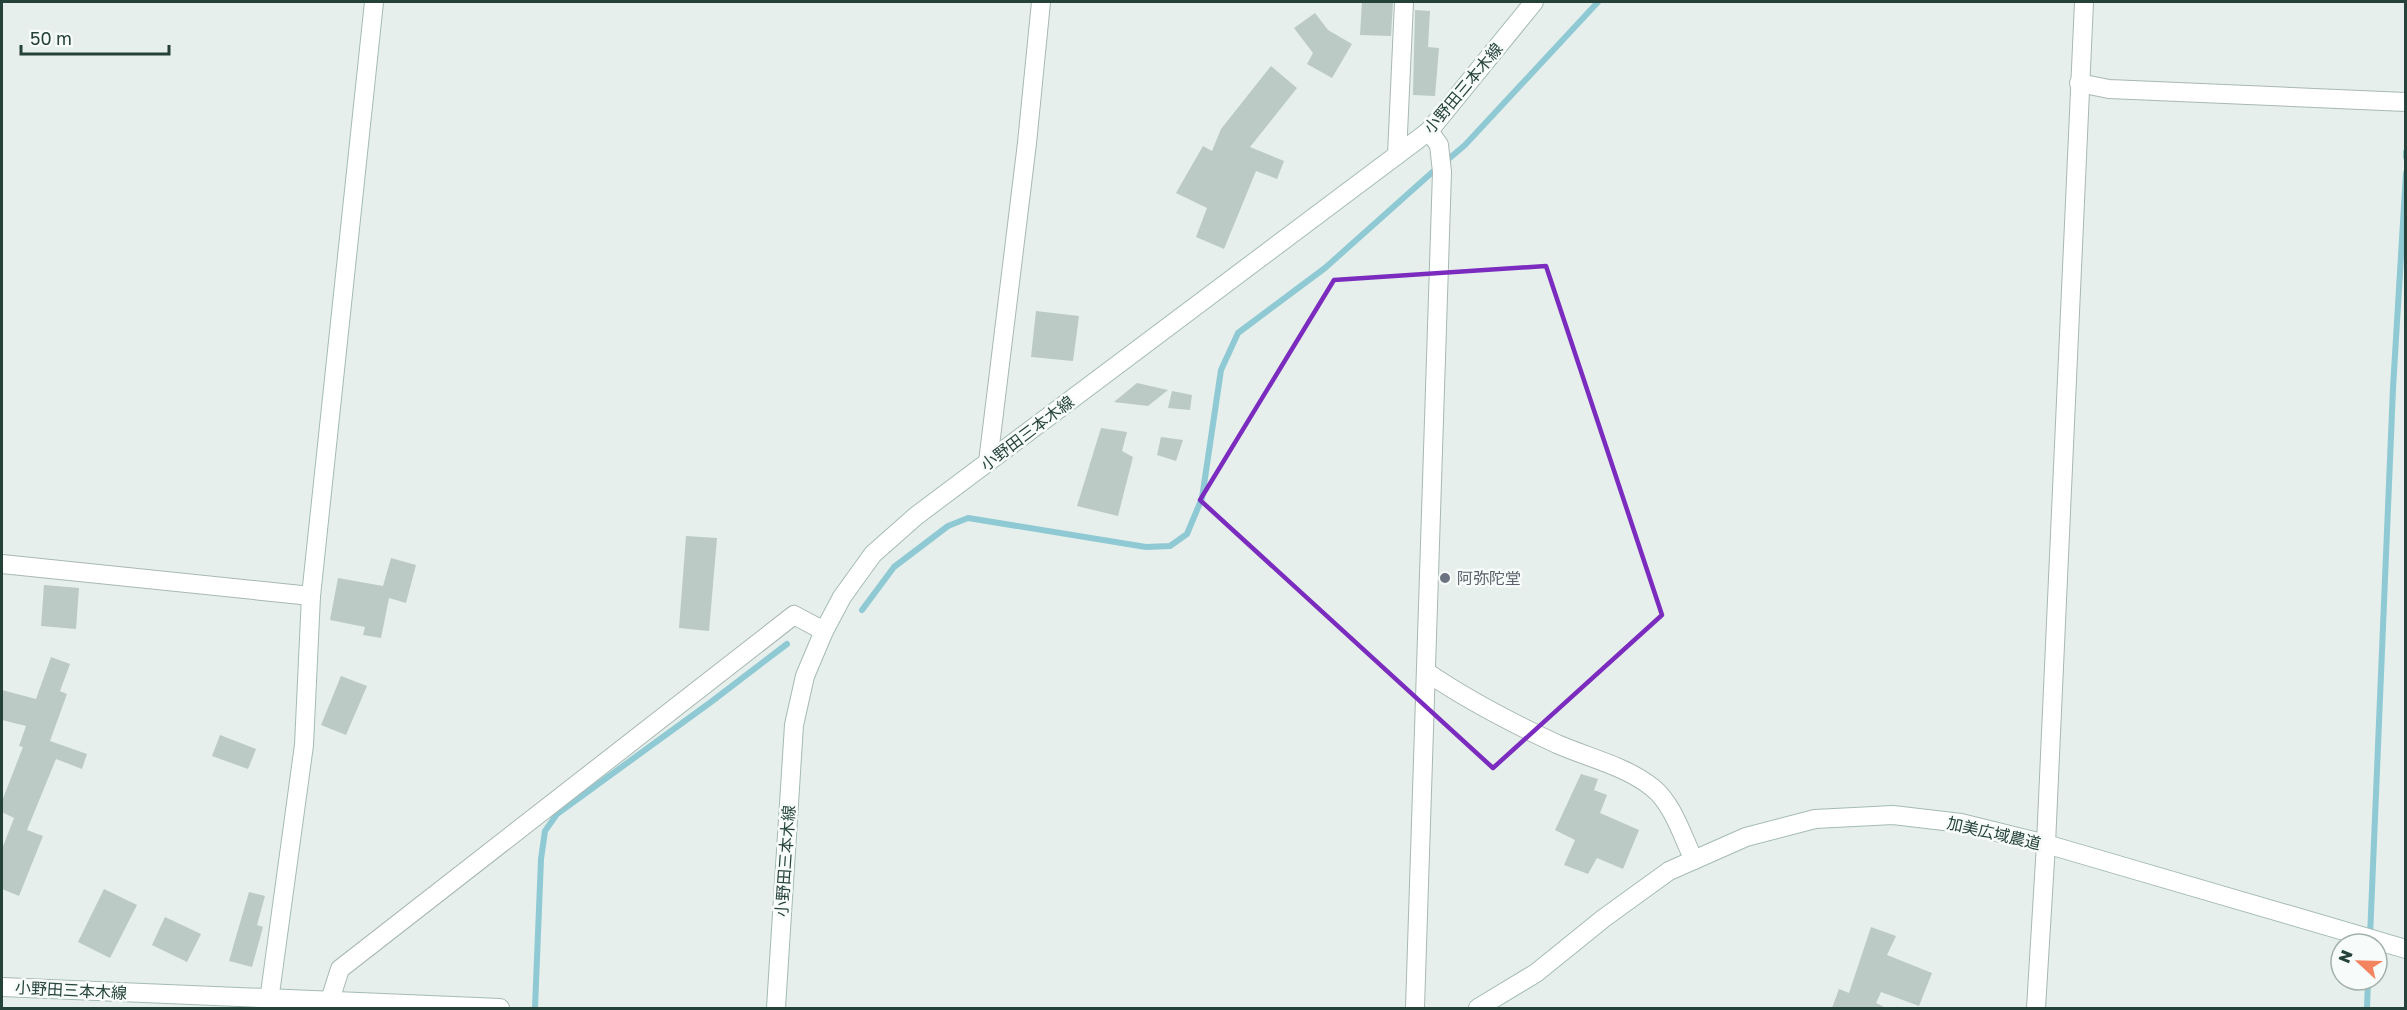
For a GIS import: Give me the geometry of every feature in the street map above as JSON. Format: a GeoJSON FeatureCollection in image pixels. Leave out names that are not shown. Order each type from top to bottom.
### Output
{"type":"FeatureCollection","features":[{"type":"Feature","properties":{"kind":"street"},"geometry":{"type":"LineString","coordinates":[[269,1004],[304,745],[311,596],[374,2]]}},
{"type":"Feature","properties":{"kind":"street"},"geometry":{"type":"LineString","coordinates":[[988,462],[1028,143],[1041,2]]}},
{"type":"Feature","properties":{"kind":"street"},"geometry":{"type":"LineString","coordinates":[[1397,155],[1404,2]]}},
{"type":"Feature","properties":{"kind":"street","name":"小野田三本木線"},"geometry":{"type":"LineString","coordinates":[[776,1008],[794,725],[806,676],[824,631],[842,597],[873,554],[916,516],[1430,131],[1534,2]]}},
{"type":"Feature","properties":{"kind":"street"},"geometry":{"type":"LineString","coordinates":[[2036,1008],[2046,844],[2084,2]]}},
{"type":"Feature","properties":{"kind":"street"},"geometry":{"type":"LineString","coordinates":[[2079,83],[2109,89],[2406,102]]}},
{"type":"Feature","properties":{"kind":"street"},"geometry":{"type":"LineString","coordinates":[[1414,1008],[1428,673],[1442,172],[1439,145],[1430,131]]}},
{"type":"Feature","properties":{"kind":"street"},"geometry":{"type":"LineString","coordinates":[[2,564],[311,596]]}},
{"type":"Feature","properties":{"kind":"street"},"geometry":{"type":"LineString","coordinates":[[330,1000],[340,969],[794,615],[824,631]]}},
{"type":"Feature","properties":{"kind":"street"},"geometry":{"type":"LineString","coordinates":[[1428,673],[1471,703],[1558,744],[1624,771],[1654,789],[1668,806],[1694,860]]}},
{"type":"Feature","properties":{"kind":"street","name":"加美広域農道"},"geometry":{"type":"LineString","coordinates":[[1478,1008],[1536,973],[1604,918],[1670,871],[1746,837],[1815,819],[1893,815],[1961,823],[2046,844],[2406,949]]}},
{"type":"Feature","properties":{"kind":"street","name":"小野田三本木線"},"geometry":{"type":"LineString","coordinates":[[2,987],[269,1004],[330,1000],[500,1008]]}},
{"type":"Feature","properties":{"kind":"highlighted area"},"geometry":{"type":"Polygon","coordinates":[[[1546,266],[1662,615],[1493,768],[1200,500],[1334,280],[1546,266]]]}},
{"type":"Feature","properties":{"kind":"building"},"geometry":{"type":"Polygon","coordinates":[[[1362,2],[1393,2],[1391,36],[1360,35],[1362,2]]]}},
{"type":"Feature","properties":{"kind":"building"},"geometry":{"type":"Polygon","coordinates":[[[1415,10],[1430,11],[1428,47],[1439,48],[1435,96],[1413,95],[1415,10]]]}},
{"type":"Feature","properties":{"kind":"building"},"geometry":{"type":"Polygon","coordinates":[[[1315,13],[1328,30],[1352,44],[1332,78],[1307,64],[1313,53],[1294,28],[1315,13]]]}},
{"type":"Feature","properties":{"kind":"building"},"geometry":{"type":"Polygon","coordinates":[[[1271,66],[1297,88],[1250,147],[1284,161],[1277,179],[1256,171],[1224,249],[1196,237],[1207,208],[1176,193],[1203,146],[1212,151],[1221,129],[1271,66]]]}},
{"type":"Feature","properties":{"kind":"building"},"geometry":{"type":"Polygon","coordinates":[[[1036,311],[1079,316],[1073,361],[1031,357],[1036,311]]]}},
{"type":"Feature","properties":{"kind":"building"},"geometry":{"type":"Polygon","coordinates":[[[1137,383],[1168,390],[1148,406],[1114,402],[1137,383]]]}},
{"type":"Feature","properties":{"kind":"building"},"geometry":{"type":"Polygon","coordinates":[[[1172,391],[1192,395],[1190,410],[1168,408],[1172,391]]]}},
{"type":"Feature","properties":{"kind":"building"},"geometry":{"type":"Polygon","coordinates":[[[1101,428],[1127,432],[1122,451],[1133,457],[1118,516],[1077,506],[1101,428]]]}},
{"type":"Feature","properties":{"kind":"building"},"geometry":{"type":"Polygon","coordinates":[[[1161,437],[1183,440],[1176,461],[1157,455],[1161,437]]]}},
{"type":"Feature","properties":{"kind":"building"},"geometry":{"type":"Polygon","coordinates":[[[686,536],[717,538],[709,631],[679,628],[686,536]]]}},
{"type":"Feature","properties":{"kind":"building"},"geometry":{"type":"Polygon","coordinates":[[[391,558],[416,565],[406,603],[389,598],[381,638],[363,635],[365,627],[330,620],[338,578],[383,586],[391,558]]]}},
{"type":"Feature","properties":{"kind":"building"},"geometry":{"type":"Polygon","coordinates":[[[44,585],[79,588],[76,629],[41,626],[44,585]]]}},
{"type":"Feature","properties":{"kind":"building"},"geometry":{"type":"Polygon","coordinates":[[[51,657],[70,664],[60,691],[67,694],[50,741],[87,754],[82,769],[56,759],[27,830],[43,836],[19,896],[2,889],[2,849],[14,818],[2,812],[2,801],[23,747],[19,746],[26,726],[2,720],[2,690],[36,699],[51,657]]]}},
{"type":"Feature","properties":{"kind":"building"},"geometry":{"type":"Polygon","coordinates":[[[341,676],[367,686],[346,735],[321,725],[341,676]]]}},
{"type":"Feature","properties":{"kind":"building"},"geometry":{"type":"Polygon","coordinates":[[[220,735],[256,749],[248,769],[212,756],[220,735]]]}},
{"type":"Feature","properties":{"kind":"building"},"geometry":{"type":"Polygon","coordinates":[[[1581,774],[1598,779],[1594,790],[1607,795],[1600,813],[1639,830],[1623,869],[1597,858],[1588,874],[1564,865],[1575,840],[1555,830],[1581,774]]]}},
{"type":"Feature","properties":{"kind":"building"},"geometry":{"type":"Polygon","coordinates":[[[104,889],[137,905],[110,958],[78,942],[104,889]]]}},
{"type":"Feature","properties":{"kind":"building"},"geometry":{"type":"Polygon","coordinates":[[[249,892],[265,896],[257,925],[263,927],[252,967],[229,961],[249,892]]]}},
{"type":"Feature","properties":{"kind":"building"},"geometry":{"type":"Polygon","coordinates":[[[165,917],[201,934],[187,962],[152,945],[165,917]]]}},
{"type":"Feature","properties":{"kind":"building"},"geometry":{"type":"Polygon","coordinates":[[[1871,927],[1896,936],[1887,955],[1932,973],[1919,1006],[1881,992],[1876,1003],[1886,1008],[1832,1008],[1839,989],[1849,993],[1871,927]]]}},
{"type":"Feature","properties":{"kind":"waterway"},"geometry":{"type":"LineString","coordinates":[[1445,162],[1465,145],[1598,2]]}},
{"type":"Feature","properties":{"kind":"waterway"},"geometry":{"type":"LineString","coordinates":[[2406,152],[2406,157]]}},
{"type":"Feature","properties":{"kind":"waterway"},"geometry":{"type":"LineString","coordinates":[[862,610],[894,567],[948,526],[968,518],[1146,547],[1170,546],[1187,534],[1202,498],[1221,370],[1238,333],[1325,268],[1437,168]]}},
{"type":"Feature","properties":{"kind":"waterway"},"geometry":{"type":"LineString","coordinates":[[2370,932],[2393,388],[2406,173]]}},
{"type":"Feature","properties":{"kind":"waterway"},"geometry":{"type":"LineString","coordinates":[[535,1008],[541,859],[545,831],[557,814],[787,644]]}},
{"type":"Feature","properties":{"kind":"waterway"},"geometry":{"type":"LineString","coordinates":[[2367,1008],[2368,992]]}},
{"type":"Feature","properties":{"kind":"place","name":"阿弥陀堂"},"geometry":{"type":"Point","coordinates":[1445,578]}}]}
